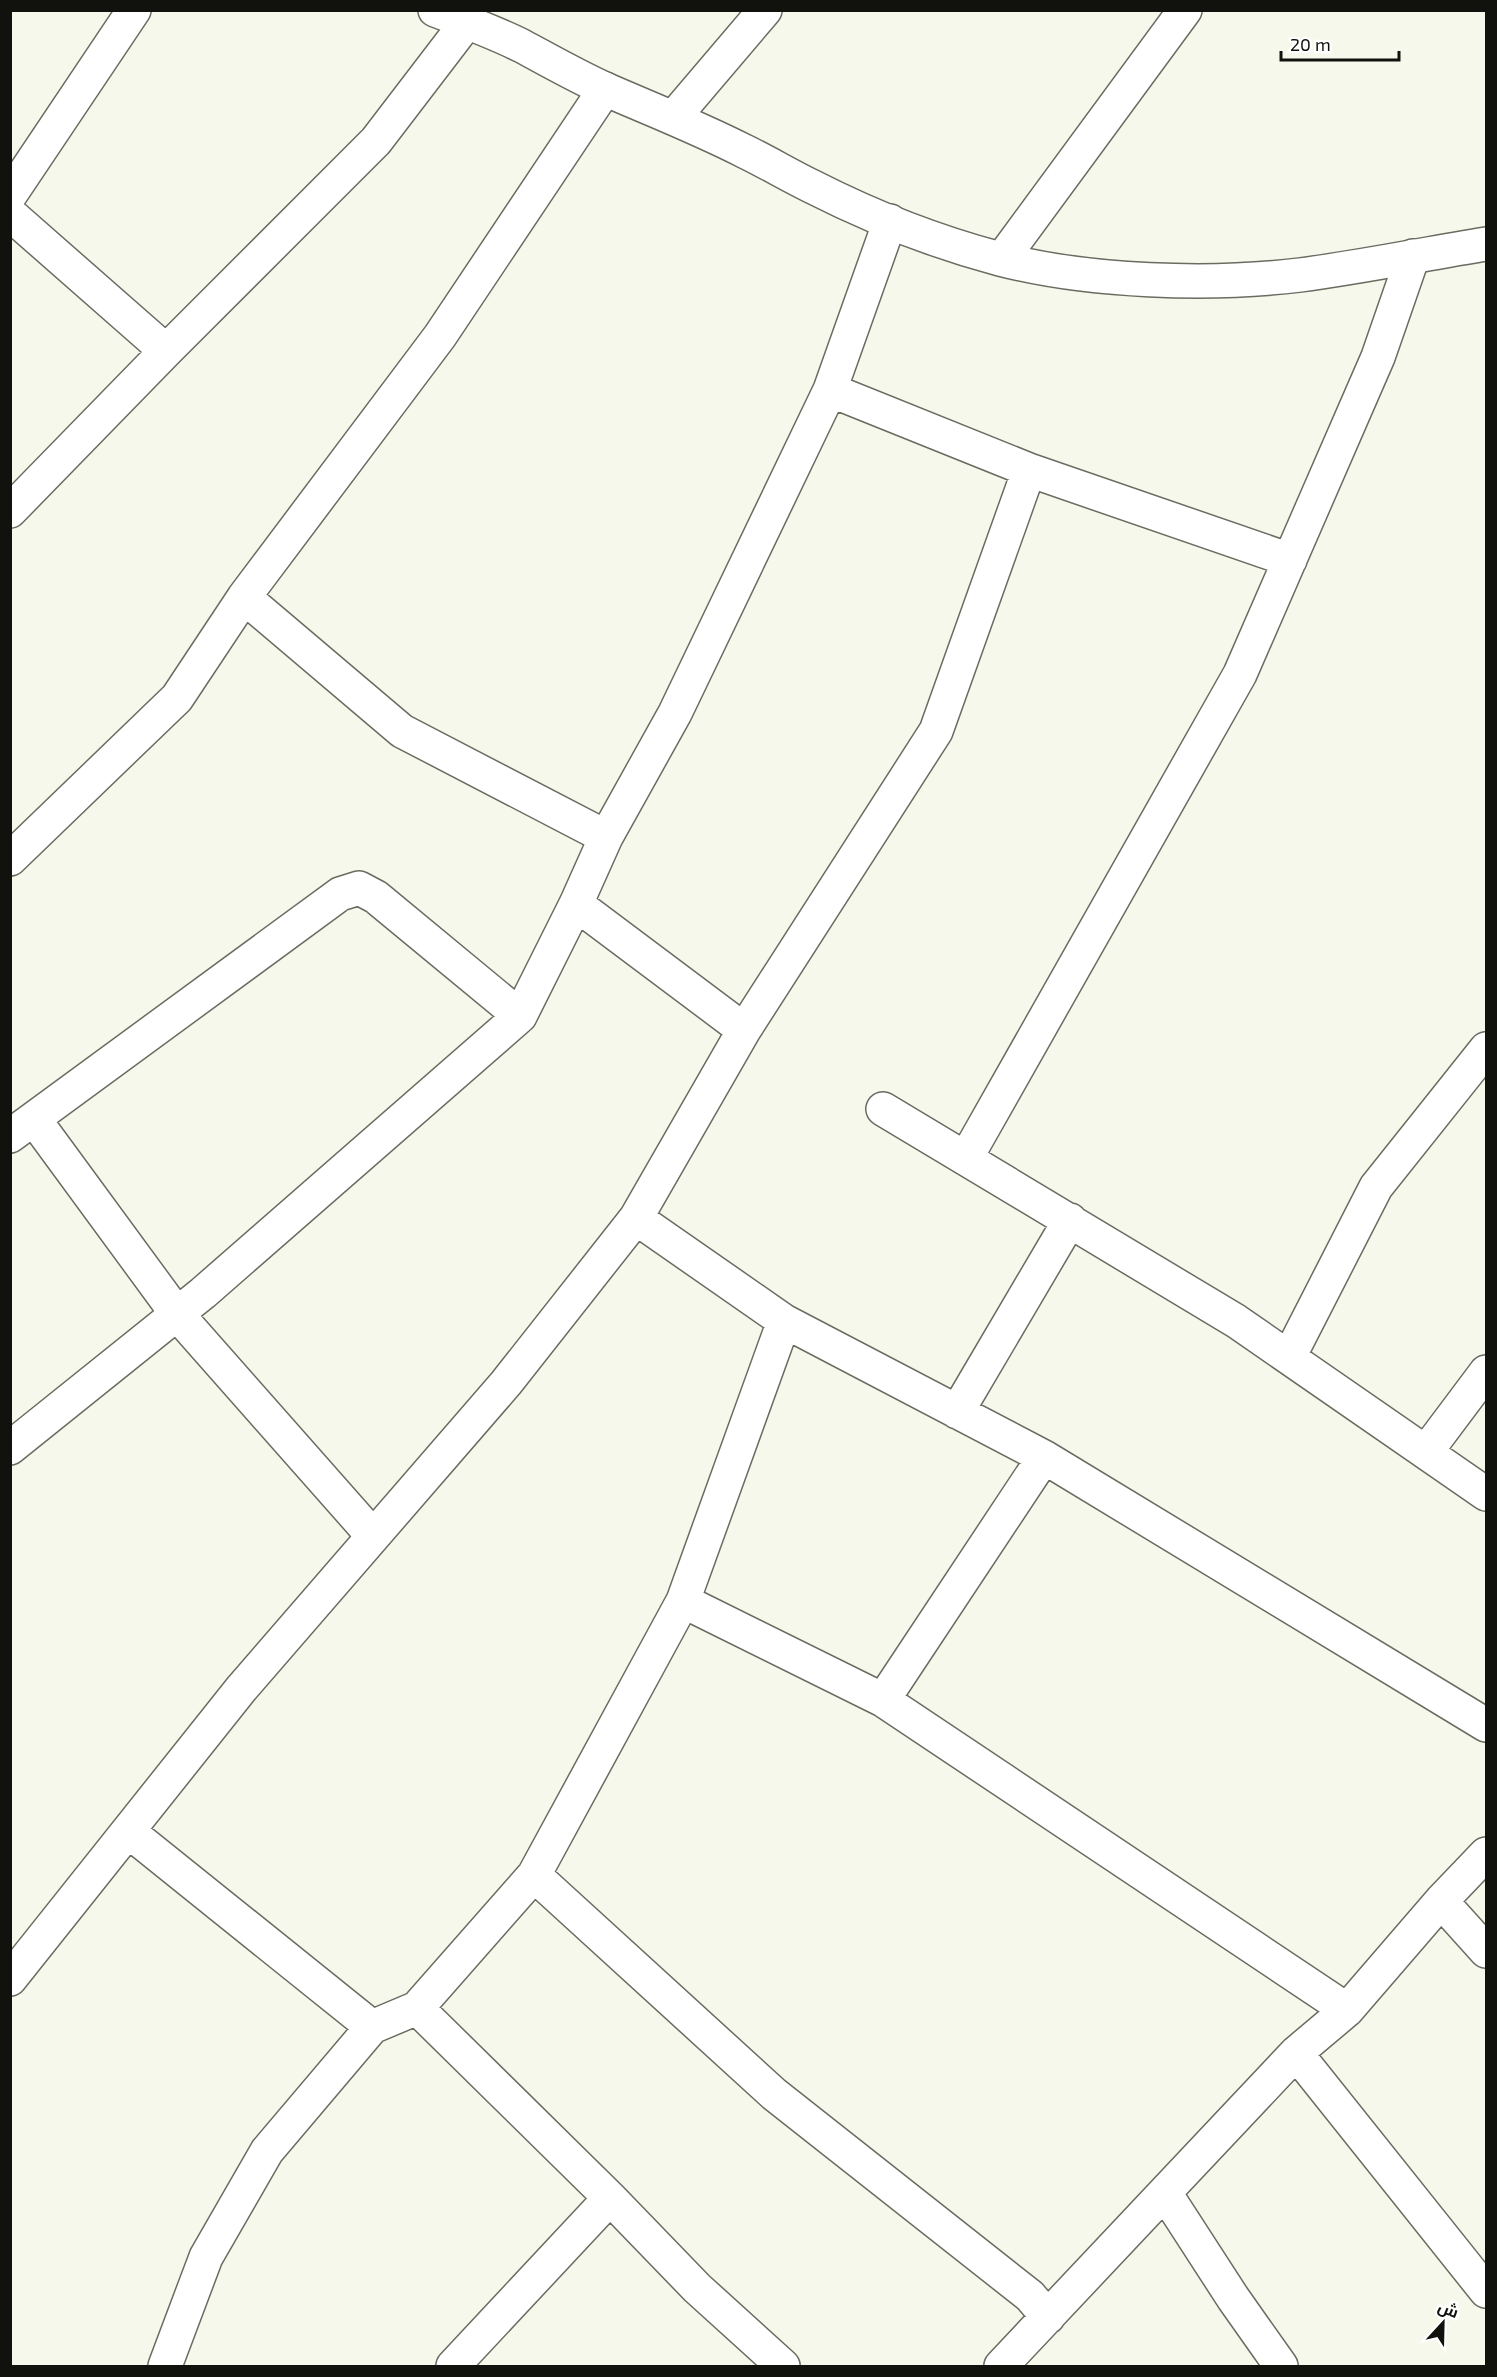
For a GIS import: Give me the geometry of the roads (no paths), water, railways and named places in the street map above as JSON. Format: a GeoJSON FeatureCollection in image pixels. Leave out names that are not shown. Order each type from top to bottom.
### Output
{"type":"FeatureCollection","features":[{"type":"Feature","properties":{"kind":"street"},"geometry":{"type":"LineString","coordinates":[[10,195],[134,10]]}},
{"type":"Feature","properties":{"kind":"street"},"geometry":{"type":"LineString","coordinates":[[435,10],[519,45],[604,89],[674,117],[815,188],[890,221],[945,242],[1002,259],[1060,270],[1119,277],[1178,280],[1297,275],[1486,244]]}},
{"type":"Feature","properties":{"kind":"street"},"geometry":{"type":"LineString","coordinates":[[674,117],[765,10]]}},
{"type":"Feature","properties":{"kind":"street"},"geometry":{"type":"LineString","coordinates":[[1002,259],[1185,10]]}},
{"type":"Feature","properties":{"kind":"street"},"geometry":{"type":"LineString","coordinates":[[10,511],[376,141],[467,22]]}},
{"type":"Feature","properties":{"kind":"street"},"geometry":{"type":"LineString","coordinates":[[10,860],[177,698],[244,597],[440,336],[604,89]]}},
{"type":"Feature","properties":{"kind":"street"},"geometry":{"type":"LineString","coordinates":[[10,214],[166,351]]}},
{"type":"Feature","properties":{"kind":"street"},"geometry":{"type":"LineString","coordinates":[[10,1448],[177,1314],[520,1016],[576,904],[606,837],[675,713],[830,390],[890,221]]}},
{"type":"Feature","properties":{"kind":"street"},"geometry":{"type":"LineString","coordinates":[[966,1158],[1240,674],[1378,357],[1413,256]]}},
{"type":"Feature","properties":{"kind":"street"},"geometry":{"type":"LineString","coordinates":[[830,390],[1029,470],[1290,560]]}},
{"type":"Feature","properties":{"kind":"street"},"geometry":{"type":"LineString","coordinates":[[10,1979],[241,1689],[506,1383],[636,1218],[744,1030],[936,730],[1029,470]]}},
{"type":"Feature","properties":{"kind":"street"},"geometry":{"type":"LineString","coordinates":[[244,597],[402,731],[606,837]]}},
{"type":"Feature","properties":{"kind":"street"},"geometry":{"type":"LineString","coordinates":[[373,1536],[177,1314],[22,1127],[340,894],[359,888],[376,897],[520,1016]]}},
{"type":"Feature","properties":{"kind":"street"},"geometry":{"type":"LineString","coordinates":[[576,904],[744,1030]]}},
{"type":"Feature","properties":{"kind":"street"},"geometry":{"type":"LineString","coordinates":[[1288,1357],[1376,1187],[1486,1049]]}},
{"type":"Feature","properties":{"kind":"street"},"geometry":{"type":"LineString","coordinates":[[883,1109],[1236,1321],[1486,1494]]}},
{"type":"Feature","properties":{"kind":"street"},"geometry":{"type":"LineString","coordinates":[[636,1218],[784,1321],[1044,1457],[1486,1725]]}},
{"type":"Feature","properties":{"kind":"street"},"geometry":{"type":"LineString","coordinates":[[957,1412],[1070,1220]]}},
{"type":"Feature","properties":{"kind":"street"},"geometry":{"type":"LineString","coordinates":[[165,2367],[206,2257],[267,2151],[372,2026],[417,2008],[534,1875],[683,1601],[784,1321]]}},
{"type":"Feature","properties":{"kind":"street"},"geometry":{"type":"LineString","coordinates":[[1426,1452],[1486,1372]]}},
{"type":"Feature","properties":{"kind":"street"},"geometry":{"type":"LineString","coordinates":[[883,1700],[1044,1457]]}},
{"type":"Feature","properties":{"kind":"street"},"geometry":{"type":"LineString","coordinates":[[683,1601],[883,1700],[1347,2010]]}},
{"type":"Feature","properties":{"kind":"street"},"geometry":{"type":"LineString","coordinates":[[128,1831],[372,2026]]}},
{"type":"Feature","properties":{"kind":"street"},"geometry":{"type":"LineString","coordinates":[[1003,2366],[1296,2053],[1347,2010],[1441,1901],[1486,1854]]}},
{"type":"Feature","properties":{"kind":"street"},"geometry":{"type":"LineString","coordinates":[[534,1875],[774,2094],[1030,2296],[1048,2317]]}},
{"type":"Feature","properties":{"kind":"street"},"geometry":{"type":"LineString","coordinates":[[1441,1901],[1486,1951]]}},
{"type":"Feature","properties":{"kind":"street"},"geometry":{"type":"LineString","coordinates":[[417,2008],[610,2198],[697,2288],[783,2367]]}},
{"type":"Feature","properties":{"kind":"street"},"geometry":{"type":"LineString","coordinates":[[1296,2053],[1486,2291]]}},
{"type":"Feature","properties":{"kind":"street"},"geometry":{"type":"LineString","coordinates":[[1166,2193],[1233,2298],[1281,2367]]}},
{"type":"Feature","properties":{"kind":"street"},"geometry":{"type":"LineString","coordinates":[[453,2367],[610,2198]]}}]}
